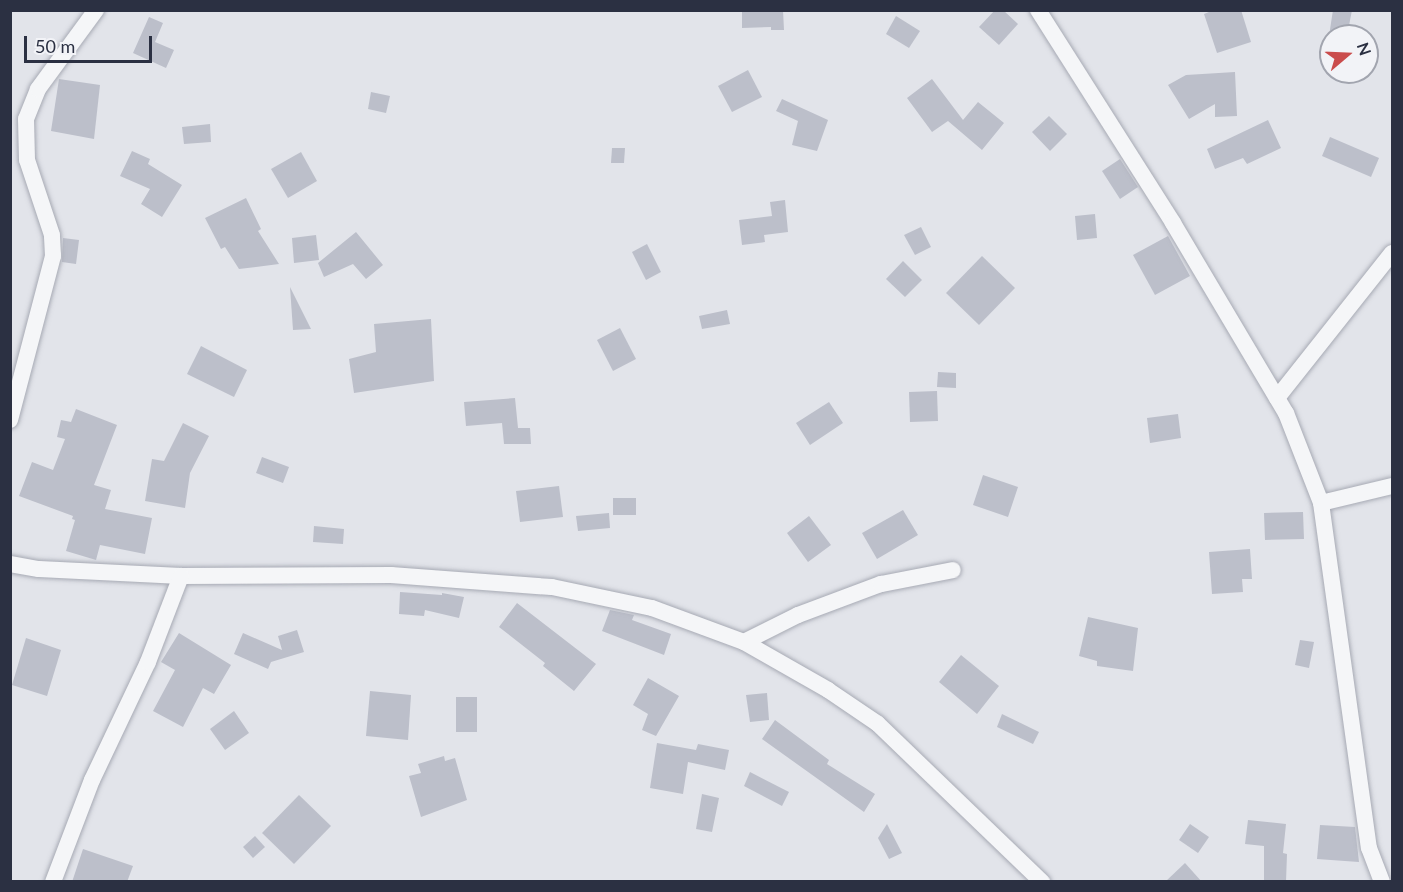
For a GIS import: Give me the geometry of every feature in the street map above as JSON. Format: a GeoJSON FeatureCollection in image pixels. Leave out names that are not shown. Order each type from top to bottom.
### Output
{"type":"FeatureCollection","features":[{"type":"Feature","properties":{"kind":"street"},"geometry":{"type":"LineString","coordinates":[[10,420],[53,256],[50,226],[27,160],[26,119],[38,89],[96,10]]}},
{"type":"Feature","properties":{"kind":"street"},"geometry":{"type":"LineString","coordinates":[[1038,10],[1167,214],[1286,413],[1322,503],[1369,848],[1382,882]]}},
{"type":"Feature","properties":{"kind":"street"},"geometry":{"type":"LineString","coordinates":[[1277,398],[1392,253]]}},
{"type":"Feature","properties":{"kind":"street"},"geometry":{"type":"LineString","coordinates":[[1322,503],[1392,486]]}},
{"type":"Feature","properties":{"kind":"street"},"geometry":{"type":"LineString","coordinates":[[14,567],[181,576],[391,575],[552,587],[652,608],[744,642],[828,690],[878,724],[1042,882]]}},
{"type":"Feature","properties":{"kind":"street"},"geometry":{"type":"LineString","coordinates":[[744,642],[798,615],[881,584],[953,570]]}},
{"type":"Feature","properties":{"kind":"street"},"geometry":{"type":"LineString","coordinates":[[53,882],[92,780],[148,662],[181,576]]}},
{"type":"Feature","properties":{"kind":"building"},"geometry":{"type":"Polygon","coordinates":[[[742,10],[783,10],[784,30],[771,30],[771,27],[742,28],[742,10]]]}},
{"type":"Feature","properties":{"kind":"building"},"geometry":{"type":"Polygon","coordinates":[[[995,10],[1003,10],[1018,24],[999,45],[979,27],[995,10]]]}},
{"type":"Feature","properties":{"kind":"building"},"geometry":{"type":"Polygon","coordinates":[[[1214,10],[1241,10],[1251,42],[1217,53],[1204,14],[1214,10]]]}},
{"type":"Feature","properties":{"kind":"building"},"geometry":{"type":"Polygon","coordinates":[[[1333,10],[1352,10],[1349,24],[1331,24],[1333,10]]]}},
{"type":"Feature","properties":{"kind":"building"},"geometry":{"type":"Polygon","coordinates":[[[896,16],[920,31],[909,48],[886,34],[896,16]]]}},
{"type":"Feature","properties":{"kind":"building"},"geometry":{"type":"Polygon","coordinates":[[[149,17],[163,23],[155,42],[174,50],[166,68],[133,53],[149,17]]]}},
{"type":"Feature","properties":{"kind":"building"},"geometry":{"type":"Polygon","coordinates":[[[748,70],[762,97],[732,112],[718,86],[748,70]]]}},
{"type":"Feature","properties":{"kind":"building"},"geometry":{"type":"Polygon","coordinates":[[[1235,72],[1237,116],[1215,117],[1215,104],[1189,119],[1168,85],[1186,75],[1235,72]]]}},
{"type":"Feature","properties":{"kind":"building"},"geometry":{"type":"Polygon","coordinates":[[[59,79],[100,85],[94,139],[51,131],[59,79]]]}},
{"type":"Feature","properties":{"kind":"building"},"geometry":{"type":"Polygon","coordinates":[[[932,79],[963,120],[978,102],[1004,123],[982,150],[948,121],[932,132],[907,98],[932,79]]]}},
{"type":"Feature","properties":{"kind":"building"},"geometry":{"type":"Polygon","coordinates":[[[371,92],[390,96],[386,113],[368,109],[371,92]]]}},
{"type":"Feature","properties":{"kind":"building"},"geometry":{"type":"Polygon","coordinates":[[[782,99],[828,120],[817,151],[792,145],[798,121],[776,111],[782,99]]]}},
{"type":"Feature","properties":{"kind":"building"},"geometry":{"type":"Polygon","coordinates":[[[1049,116],[1067,134],[1050,151],[1032,132],[1049,116]]]}},
{"type":"Feature","properties":{"kind":"building"},"geometry":{"type":"Polygon","coordinates":[[[1268,120],[1281,148],[1247,164],[1243,158],[1215,169],[1207,149],[1268,120]]]}},
{"type":"Feature","properties":{"kind":"building"},"geometry":{"type":"Polygon","coordinates":[[[210,124],[211,142],[184,144],[182,127],[210,124]]]}},
{"type":"Feature","properties":{"kind":"building"},"geometry":{"type":"Polygon","coordinates":[[[1330,137],[1379,158],[1371,177],[1322,156],[1330,137]]]}},
{"type":"Feature","properties":{"kind":"building"},"geometry":{"type":"Polygon","coordinates":[[[612,148],[625,148],[624,163],[611,163],[612,148]]]}},
{"type":"Feature","properties":{"kind":"building"},"geometry":{"type":"Polygon","coordinates":[[[132,151],[150,159],[148,164],[182,185],[162,217],[141,204],[150,189],[120,176],[132,151]]]}},
{"type":"Feature","properties":{"kind":"building"},"geometry":{"type":"Polygon","coordinates":[[[301,152],[317,181],[288,198],[271,169],[301,152]]]}},
{"type":"Feature","properties":{"kind":"building"},"geometry":{"type":"Polygon","coordinates":[[[1120,159],[1138,187],[1120,199],[1102,171],[1120,159]]]}},
{"type":"Feature","properties":{"kind":"building"},"geometry":{"type":"Polygon","coordinates":[[[246,198],[261,229],[258,231],[279,264],[239,269],[225,247],[221,249],[205,218],[246,198]]]}},
{"type":"Feature","properties":{"kind":"building"},"geometry":{"type":"Polygon","coordinates":[[[785,200],[788,232],[764,235],[765,242],[742,245],[739,220],[772,216],[770,202],[785,200]]]}},
{"type":"Feature","properties":{"kind":"building"},"geometry":{"type":"Polygon","coordinates":[[[1095,214],[1097,238],[1077,240],[1075,216],[1095,214]]]}},
{"type":"Feature","properties":{"kind":"building"},"geometry":{"type":"Polygon","coordinates":[[[921,227],[931,247],[915,255],[904,235],[921,227]]]}},
{"type":"Feature","properties":{"kind":"building"},"geometry":{"type":"Polygon","coordinates":[[[356,232],[383,265],[366,279],[353,264],[324,277],[318,263],[356,232]]]}},
{"type":"Feature","properties":{"kind":"building"},"geometry":{"type":"Polygon","coordinates":[[[316,235],[319,260],[294,263],[292,238],[316,235]]]}},
{"type":"Feature","properties":{"kind":"building"},"geometry":{"type":"Polygon","coordinates":[[[1168,236],[1190,276],[1155,295],[1133,255],[1168,236]]]}},
{"type":"Feature","properties":{"kind":"building"},"geometry":{"type":"Polygon","coordinates":[[[63,238],[79,240],[76,264],[62,262],[63,238]]]}},
{"type":"Feature","properties":{"kind":"building"},"geometry":{"type":"Polygon","coordinates":[[[647,244],[661,272],[646,280],[632,252],[647,244]]]}},
{"type":"Feature","properties":{"kind":"building"},"geometry":{"type":"Polygon","coordinates":[[[982,256],[1015,288],[979,325],[946,293],[982,256]]]}},
{"type":"Feature","properties":{"kind":"building"},"geometry":{"type":"Polygon","coordinates":[[[903,261],[922,280],[905,297],[886,279],[903,261]]]}},
{"type":"Feature","properties":{"kind":"building"},"geometry":{"type":"Polygon","coordinates":[[[290,287],[311,329],[293,330],[290,287]]]}},
{"type":"Feature","properties":{"kind":"building"},"geometry":{"type":"Polygon","coordinates":[[[727,310],[730,324],[702,329],[699,316],[727,310]]]}},
{"type":"Feature","properties":{"kind":"building"},"geometry":{"type":"Polygon","coordinates":[[[431,319],[434,381],[354,393],[349,359],[376,352],[374,324],[431,319]]]}},
{"type":"Feature","properties":{"kind":"building"},"geometry":{"type":"Polygon","coordinates":[[[620,328],[636,359],[613,371],[597,340],[620,328]]]}},
{"type":"Feature","properties":{"kind":"building"},"geometry":{"type":"Polygon","coordinates":[[[201,346],[247,370],[234,397],[187,374],[201,346]]]}},
{"type":"Feature","properties":{"kind":"building"},"geometry":{"type":"Polygon","coordinates":[[[938,372],[956,373],[956,388],[937,387],[938,372]]]}},
{"type":"Feature","properties":{"kind":"building"},"geometry":{"type":"Polygon","coordinates":[[[937,391],[938,421],[910,422],[909,392],[937,391]]]}},
{"type":"Feature","properties":{"kind":"building"},"geometry":{"type":"Polygon","coordinates":[[[515,398],[518,428],[530,428],[531,444],[504,444],[502,423],[466,426],[464,402],[515,398]]]}},
{"type":"Feature","properties":{"kind":"building"},"geometry":{"type":"Polygon","coordinates":[[[829,402],[843,423],[810,445],[796,423],[829,402]]]}},
{"type":"Feature","properties":{"kind":"building"},"geometry":{"type":"Polygon","coordinates":[[[76,409],[117,425],[94,485],[111,490],[105,509],[152,518],[145,554],[100,545],[96,560],[66,551],[75,520],[72,519],[73,516],[19,496],[32,462],[53,470],[65,439],[57,437],[61,420],[71,422],[76,409]]]}},
{"type":"Feature","properties":{"kind":"building"},"geometry":{"type":"Polygon","coordinates":[[[1178,414],[1181,438],[1150,443],[1147,418],[1178,414]]]}},
{"type":"Feature","properties":{"kind":"building"},"geometry":{"type":"Polygon","coordinates":[[[183,423],[209,436],[190,473],[185,508],[145,501],[152,459],[164,461],[183,423]]]}},
{"type":"Feature","properties":{"kind":"building"},"geometry":{"type":"Polygon","coordinates":[[[262,457],[289,467],[283,483],[256,473],[262,457]]]}},
{"type":"Feature","properties":{"kind":"building"},"geometry":{"type":"Polygon","coordinates":[[[983,475],[1018,487],[1008,517],[973,505],[983,475]]]}},
{"type":"Feature","properties":{"kind":"building"},"geometry":{"type":"Polygon","coordinates":[[[559,486],[563,517],[520,522],[516,491],[559,486]]]}},
{"type":"Feature","properties":{"kind":"building"},"geometry":{"type":"Polygon","coordinates":[[[613,498],[636,498],[636,515],[613,515],[613,498]]]}},
{"type":"Feature","properties":{"kind":"building"},"geometry":{"type":"Polygon","coordinates":[[[903,510],[918,535],[877,559],[862,533],[903,510]]]}},
{"type":"Feature","properties":{"kind":"building"},"geometry":{"type":"Polygon","coordinates":[[[1303,512],[1304,539],[1265,540],[1264,513],[1303,512]]]}},
{"type":"Feature","properties":{"kind":"building"},"geometry":{"type":"Polygon","coordinates":[[[609,513],[610,528],[578,531],[576,516],[609,513]]]}},
{"type":"Feature","properties":{"kind":"building"},"geometry":{"type":"Polygon","coordinates":[[[809,516],[831,545],[808,562],[787,533],[809,516]]]}},
{"type":"Feature","properties":{"kind":"building"},"geometry":{"type":"Polygon","coordinates":[[[314,526],[344,529],[343,544],[313,542],[314,526]]]}},
{"type":"Feature","properties":{"kind":"building"},"geometry":{"type":"Polygon","coordinates":[[[1250,549],[1252,579],[1242,579],[1243,592],[1212,594],[1209,552],[1250,549]]]}},
{"type":"Feature","properties":{"kind":"building"},"geometry":{"type":"Polygon","coordinates":[[[400,592],[442,595],[442,593],[464,597],[459,618],[425,610],[424,616],[399,614],[400,592]]]}},
{"type":"Feature","properties":{"kind":"building"},"geometry":{"type":"Polygon","coordinates":[[[517,603],[596,664],[574,691],[543,666],[545,663],[499,627],[517,603]]]}},
{"type":"Feature","properties":{"kind":"building"},"geometry":{"type":"Polygon","coordinates":[[[610,610],[634,615],[632,620],[671,634],[664,655],[602,631],[610,610]]]}},
{"type":"Feature","properties":{"kind":"building"},"geometry":{"type":"Polygon","coordinates":[[[1088,617],[1138,628],[1133,671],[1097,666],[1097,661],[1079,656],[1088,617]]]}},
{"type":"Feature","properties":{"kind":"building"},"geometry":{"type":"Polygon","coordinates":[[[297,630],[304,652],[271,662],[268,669],[234,654],[243,633],[282,650],[278,636],[297,630]]]}},
{"type":"Feature","properties":{"kind":"building"},"geometry":{"type":"Polygon","coordinates":[[[179,633],[231,665],[214,694],[203,688],[183,727],[153,711],[175,670],[161,662],[179,633]]]}},
{"type":"Feature","properties":{"kind":"building"},"geometry":{"type":"Polygon","coordinates":[[[26,638],[61,650],[47,696],[12,685],[26,638]]]}},
{"type":"Feature","properties":{"kind":"building"},"geometry":{"type":"Polygon","coordinates":[[[1300,640],[1314,642],[1309,668],[1295,665],[1300,640]]]}},
{"type":"Feature","properties":{"kind":"building"},"geometry":{"type":"Polygon","coordinates":[[[961,655],[999,686],[977,714],[939,682],[961,655]]]}},
{"type":"Feature","properties":{"kind":"building"},"geometry":{"type":"Polygon","coordinates":[[[648,678],[679,696],[656,736],[642,730],[648,714],[633,705],[648,678]]]}},
{"type":"Feature","properties":{"kind":"building"},"geometry":{"type":"Polygon","coordinates":[[[370,691],[411,695],[408,740],[366,736],[370,691]]]}},
{"type":"Feature","properties":{"kind":"building"},"geometry":{"type":"Polygon","coordinates":[[[767,693],[769,720],[750,722],[746,695],[767,693]]]}},
{"type":"Feature","properties":{"kind":"building"},"geometry":{"type":"Polygon","coordinates":[[[456,697],[477,697],[477,732],[456,732],[456,697]]]}},
{"type":"Feature","properties":{"kind":"building"},"geometry":{"type":"Polygon","coordinates":[[[234,711],[249,733],[225,750],[210,729],[234,711]]]}},
{"type":"Feature","properties":{"kind":"building"},"geometry":{"type":"Polygon","coordinates":[[[1002,714],[1039,732],[1033,744],[997,727],[1002,714]]]}},
{"type":"Feature","properties":{"kind":"building"},"geometry":{"type":"Polygon","coordinates":[[[775,720],[829,760],[827,764],[875,794],[864,812],[762,739],[775,720]]]}},
{"type":"Feature","properties":{"kind":"building"},"geometry":{"type":"Polygon","coordinates":[[[657,743],[696,750],[698,744],[729,750],[725,770],[688,762],[683,794],[650,788],[657,743]]]}},
{"type":"Feature","properties":{"kind":"building"},"geometry":{"type":"Polygon","coordinates":[[[444,756],[445,761],[455,758],[467,800],[421,817],[409,776],[421,773],[418,764],[444,756]]]}},
{"type":"Feature","properties":{"kind":"building"},"geometry":{"type":"Polygon","coordinates":[[[750,772],[789,792],[782,806],[744,786],[750,772]]]}},
{"type":"Feature","properties":{"kind":"building"},"geometry":{"type":"Polygon","coordinates":[[[702,794],[719,798],[712,832],[696,829],[702,794]]]}},
{"type":"Feature","properties":{"kind":"building"},"geometry":{"type":"Polygon","coordinates":[[[299,795],[331,826],[294,864],[262,833],[299,795]]]}},
{"type":"Feature","properties":{"kind":"building"},"geometry":{"type":"Polygon","coordinates":[[[1248,820],[1286,824],[1283,853],[1287,854],[1286,882],[1264,882],[1264,846],[1245,844],[1248,820]]]}},
{"type":"Feature","properties":{"kind":"building"},"geometry":{"type":"Polygon","coordinates":[[[887,824],[902,853],[889,859],[878,838],[887,824]]]}},
{"type":"Feature","properties":{"kind":"building"},"geometry":{"type":"Polygon","coordinates":[[[1190,824],[1209,837],[1198,853],[1179,840],[1190,824]]]}},
{"type":"Feature","properties":{"kind":"building"},"geometry":{"type":"Polygon","coordinates":[[[1320,825],[1355,827],[1359,862],[1317,859],[1320,825]]]}},
{"type":"Feature","properties":{"kind":"building"},"geometry":{"type":"Polygon","coordinates":[[[255,836],[265,847],[253,858],[243,847],[255,836]]]}},
{"type":"Feature","properties":{"kind":"building"},"geometry":{"type":"Polygon","coordinates":[[[83,849],[133,866],[127,882],[72,882],[83,849]]]}},
{"type":"Feature","properties":{"kind":"building"},"geometry":{"type":"Polygon","coordinates":[[[1185,863],[1202,882],[1165,882],[1185,863]]]}}]}
